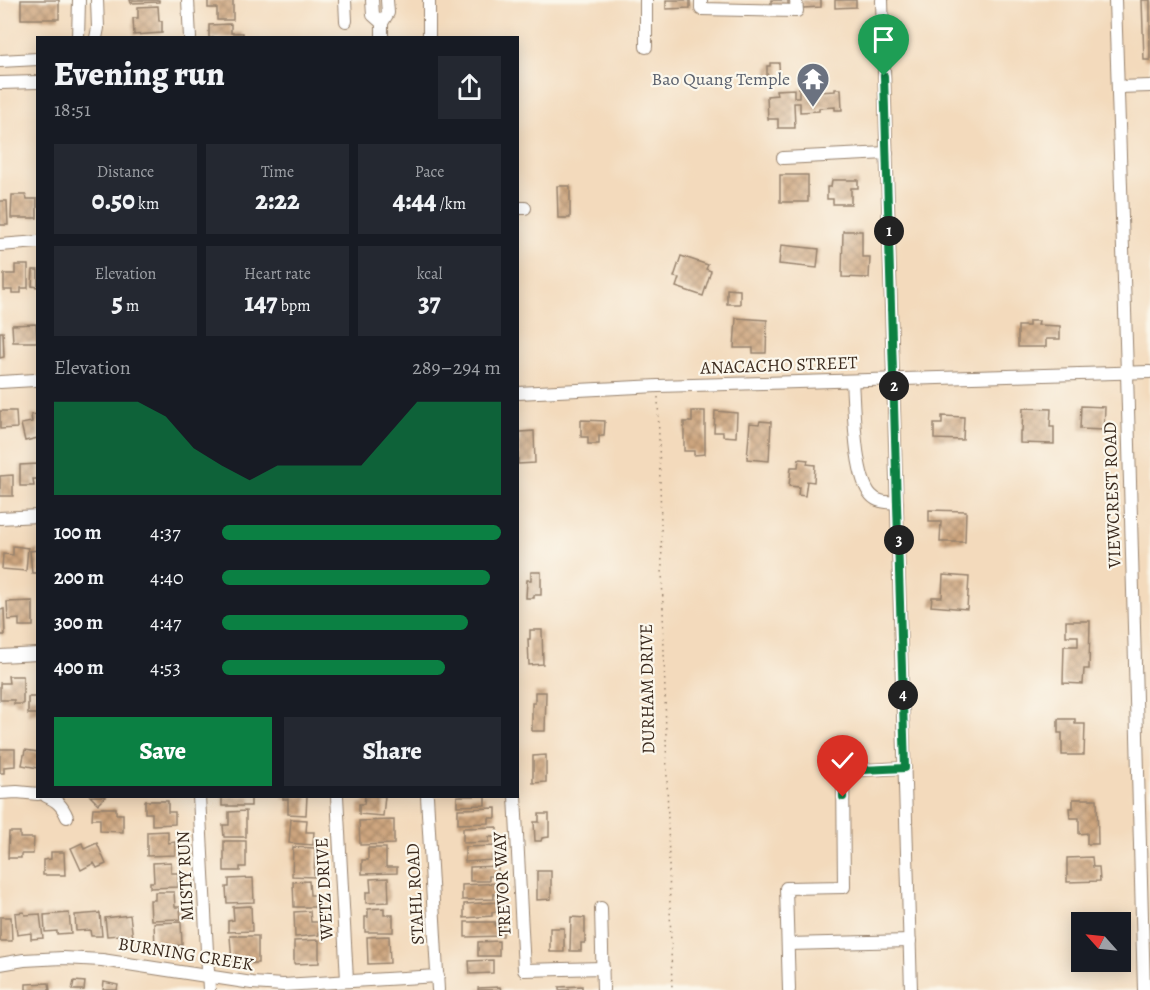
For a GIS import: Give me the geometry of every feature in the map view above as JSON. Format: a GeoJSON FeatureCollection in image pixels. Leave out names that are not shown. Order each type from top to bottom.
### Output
{"type":"FeatureCollection","features":[{"type":"Feature","properties":{"kind":"street"},"geometry":{"type":"LineString","coordinates":[[78,36],[79,0]]}},
{"type":"Feature","properties":{"kind":"street"},"geometry":{"type":"LineString","coordinates":[[96,36],[97,0]]}},
{"type":"Feature","properties":{"kind":"street"},"geometry":{"type":"LineString","coordinates":[[188,0],[190,36]]}},
{"type":"Feature","properties":{"kind":"street"},"geometry":{"type":"LineString","coordinates":[[345,0],[346,21]]}},
{"type":"Feature","properties":{"kind":"street"},"geometry":{"type":"LineString","coordinates":[[372,0],[373,15],[382,23]]}},
{"type":"Feature","properties":{"kind":"street"},"geometry":{"type":"LineString","coordinates":[[382,36],[382,23],[388,13],[387,0]]}},
{"type":"Feature","properties":{"kind":"street"},"geometry":{"type":"LineString","coordinates":[[429,0],[429,36]]}},
{"type":"Feature","properties":{"kind":"street"},"geometry":{"type":"LineString","coordinates":[[646,0],[646,47]]}},
{"type":"Feature","properties":{"kind":"street"},"geometry":{"type":"LineString","coordinates":[[701,0],[700,9],[797,11],[796,0]]}},
{"type":"Feature","properties":{"kind":"street"},"geometry":{"type":"LineString","coordinates":[[882,0],[912,990]]}},
{"type":"Feature","properties":{"kind":"street","name":"VIEWCREST ROAD"},"geometry":{"type":"LineString","coordinates":[[1115,0],[1144,990]]}},
{"type":"Feature","properties":{"kind":"street"},"geometry":{"type":"LineString","coordinates":[[0,61],[36,59]]}},
{"type":"Feature","properties":{"kind":"street"},"geometry":{"type":"LineString","coordinates":[[0,83],[36,82]]}},
{"type":"Feature","properties":{"kind":"street"},"geometry":{"type":"LineString","coordinates":[[1118,87],[1150,86]]}},
{"type":"Feature","properties":{"kind":"street"},"geometry":{"type":"LineString","coordinates":[[783,158],[887,153]]}},
{"type":"Feature","properties":{"kind":"street"},"geometry":{"type":"LineString","coordinates":[[0,244],[36,242]]}},
{"type":"Feature","properties":{"kind":"street","name":"ANACACHO STREET"},"geometry":{"type":"LineString","coordinates":[[519,393],[658,386],[1150,372]]}},
{"type":"Feature","properties":{"kind":"street"},"geometry":{"type":"LineString","coordinates":[[0,382],[35,380]]}},
{"type":"Feature","properties":{"kind":"street"},"geometry":{"type":"LineString","coordinates":[[852,381],[858,455],[864,483],[872,496],[881,502],[897,503]]}},
{"type":"Feature","properties":{"kind":"street"},"geometry":{"type":"LineString","coordinates":[[0,518],[36,516]]}},
{"type":"Feature","properties":{"kind":"street"},"geometry":{"type":"LineString","coordinates":[[0,656],[36,654]]}},
{"type":"Feature","properties":{"kind":"street"},"geometry":{"type":"LineString","coordinates":[[789,990],[786,888],[844,887],[843,771],[905,768]]}},
{"type":"Feature","properties":{"kind":"street"},"geometry":{"type":"LineString","coordinates":[[0,793],[36,794]]}},
{"type":"Feature","properties":{"kind":"street"},"geometry":{"type":"LineString","coordinates":[[50,798],[61,805],[67,817]]}},
{"type":"Feature","properties":{"kind":"street","name":"MISTY RUN"},"geometry":{"type":"LineString","coordinates":[[199,798],[209,990]]}},
{"type":"Feature","properties":{"kind":"street","name":"WETZ DRIVE"},"geometry":{"type":"LineString","coordinates":[[337,798],[347,980]]}},
{"type":"Feature","properties":{"kind":"street","name":"STAHL ROAD"},"geometry":{"type":"LineString","coordinates":[[427,798],[438,990]]}},
{"type":"Feature","properties":{"kind":"street","name":"TREVOR WAY"},"geometry":{"type":"LineString","coordinates":[[515,798],[524,970],[603,968]]}},
{"type":"Feature","properties":{"kind":"street"},"geometry":{"type":"LineString","coordinates":[[601,908],[603,990]]}},
{"type":"Feature","properties":{"kind":"street"},"geometry":{"type":"LineString","coordinates":[[788,944],[910,941]]}},
{"type":"Feature","properties":{"kind":"street","name":"BURNING CREEK"},"geometry":{"type":"LineString","coordinates":[[0,964],[63,958],[102,960],[252,983],[283,985],[438,976]]}},
{"type":"Feature","properties":{"kind":"path","name":"DURHAM DRIVE"},"geometry":{"type":"LineString","coordinates":[[658,386],[672,990]]}},
{"type":"Feature","properties":{"kind":"building"},"geometry":{"type":"Polygon","coordinates":[[[21,0],[59,0],[59,19],[21,19],[21,0]]]}},
{"type":"Feature","properties":{"kind":"building"},"geometry":{"type":"Polygon","coordinates":[[[130,0],[159,0],[159,2],[131,3],[130,0]]]}},
{"type":"Feature","properties":{"kind":"building"},"geometry":{"type":"Polygon","coordinates":[[[208,0],[233,0],[233,20],[217,20],[217,8],[208,8],[208,0]]]}},
{"type":"Feature","properties":{"kind":"building"},"geometry":{"type":"Polygon","coordinates":[[[666,0],[690,0],[690,8],[666,9],[666,0]]]}},
{"type":"Feature","properties":{"kind":"building"},"geometry":{"type":"Polygon","coordinates":[[[771,0],[788,0],[788,5],[771,5],[771,0]]]}},
{"type":"Feature","properties":{"kind":"building"},"geometry":{"type":"Polygon","coordinates":[[[802,0],[821,0],[821,7],[803,8],[802,0]]]}},
{"type":"Feature","properties":{"kind":"building"},"geometry":{"type":"Polygon","coordinates":[[[835,0],[856,0],[856,7],[835,8],[835,0]]]}},
{"type":"Feature","properties":{"kind":"building"},"geometry":{"type":"Polygon","coordinates":[[[1142,0],[1150,0],[1150,60],[1144,60],[1142,0]]]}},
{"type":"Feature","properties":{"kind":"building"},"geometry":{"type":"Polygon","coordinates":[[[158,6],[162,33],[134,35],[133,18],[138,18],[138,7],[158,6]]]}},
{"type":"Feature","properties":{"kind":"building"},"geometry":{"type":"Polygon","coordinates":[[[231,24],[231,33],[243,33],[243,36],[209,36],[209,25],[231,24]]]}},
{"type":"Feature","properties":{"kind":"building"},"geometry":{"type":"Polygon","coordinates":[[[770,63],[779,63],[780,82],[765,82],[767,66],[770,66],[770,63]]]}},
{"type":"Feature","properties":{"kind":"building","name":"Bao Quang Temple"},"geometry":{"type":"Polygon","coordinates":[[[818,87],[818,92],[841,89],[842,110],[835,110],[835,107],[800,112],[800,103],[794,103],[795,128],[778,128],[778,119],[768,119],[767,96],[777,95],[776,90],[794,89],[794,97],[799,97],[799,88],[818,87]]]}},
{"type":"Feature","properties":{"kind":"building"},"geometry":{"type":"Polygon","coordinates":[[[780,175],[808,175],[808,202],[780,202],[780,175]]]}},
{"type":"Feature","properties":{"kind":"building"},"geometry":{"type":"Polygon","coordinates":[[[832,180],[858,180],[858,188],[851,188],[851,204],[833,204],[833,199],[827,199],[827,187],[831,187],[832,180]]]}},
{"type":"Feature","properties":{"kind":"building"},"geometry":{"type":"Polygon","coordinates":[[[557,186],[570,186],[570,218],[558,218],[557,186]]]}},
{"type":"Feature","properties":{"kind":"building"},"geometry":{"type":"Polygon","coordinates":[[[12,195],[26,195],[27,199],[36,199],[36,218],[11,218],[12,195]]]}},
{"type":"Feature","properties":{"kind":"building"},"geometry":{"type":"Polygon","coordinates":[[[0,201],[7,201],[8,225],[0,225],[0,201]]]}},
{"type":"Feature","properties":{"kind":"building"},"geometry":{"type":"Polygon","coordinates":[[[843,231],[862,231],[862,257],[870,257],[869,278],[842,277],[843,231]]]}},
{"type":"Feature","properties":{"kind":"building"},"geometry":{"type":"Polygon","coordinates":[[[781,245],[819,249],[817,268],[779,264],[781,245]]]}},
{"type":"Feature","properties":{"kind":"building"},"geometry":{"type":"Polygon","coordinates":[[[681,256],[708,265],[706,269],[711,271],[703,296],[676,287],[679,278],[674,277],[681,256]]]}},
{"type":"Feature","properties":{"kind":"building"},"geometry":{"type":"Polygon","coordinates":[[[15,265],[28,265],[28,288],[21,288],[21,293],[4,290],[4,274],[15,274],[15,265]]]}},
{"type":"Feature","properties":{"kind":"building"},"geometry":{"type":"Polygon","coordinates":[[[33,270],[36,270],[36,287],[32,286],[33,270]]]}},
{"type":"Feature","properties":{"kind":"building"},"geometry":{"type":"Polygon","coordinates":[[[727,289],[740,290],[740,304],[727,304],[727,289]]]}},
{"type":"Feature","properties":{"kind":"building"},"geometry":{"type":"Polygon","coordinates":[[[736,318],[767,320],[766,353],[753,353],[753,348],[734,348],[736,318]]]}},
{"type":"Feature","properties":{"kind":"building"},"geometry":{"type":"Polygon","coordinates":[[[1029,321],[1039,321],[1038,325],[1060,326],[1060,339],[1046,339],[1046,347],[1018,347],[1018,326],[1029,326],[1029,321]]]}},
{"type":"Feature","properties":{"kind":"building"},"geometry":{"type":"Polygon","coordinates":[[[36,324],[36,342],[13,342],[12,325],[36,324]]]}},
{"type":"Feature","properties":{"kind":"building"},"geometry":{"type":"Polygon","coordinates":[[[0,332],[3,332],[4,357],[0,358],[0,332]]]}},
{"type":"Feature","properties":{"kind":"building"},"geometry":{"type":"Polygon","coordinates":[[[1081,406],[1105,407],[1104,430],[1080,429],[1081,406]]]}},
{"type":"Feature","properties":{"kind":"building"},"geometry":{"type":"Polygon","coordinates":[[[1023,408],[1051,409],[1050,427],[1054,427],[1054,444],[1020,443],[1023,408]]]}},
{"type":"Feature","properties":{"kind":"building"},"geometry":{"type":"Polygon","coordinates":[[[0,411],[16,411],[17,428],[0,429],[0,411]]]}},
{"type":"Feature","properties":{"kind":"building"},"geometry":{"type":"Polygon","coordinates":[[[692,411],[705,411],[705,454],[694,455],[694,451],[684,451],[684,422],[692,422],[692,411]]]}},
{"type":"Feature","properties":{"kind":"building"},"geometry":{"type":"Polygon","coordinates":[[[715,411],[737,413],[736,437],[723,436],[723,432],[714,432],[715,411]]]}},
{"type":"Feature","properties":{"kind":"building"},"geometry":{"type":"Polygon","coordinates":[[[36,414],[36,438],[25,441],[21,424],[32,422],[31,415],[36,414]]]}},
{"type":"Feature","properties":{"kind":"building"},"geometry":{"type":"Polygon","coordinates":[[[942,416],[964,417],[963,440],[934,439],[934,424],[942,424],[942,416]]]}},
{"type":"Feature","properties":{"kind":"building"},"geometry":{"type":"Polygon","coordinates":[[[581,420],[605,421],[604,436],[599,436],[599,444],[588,444],[588,437],[581,437],[581,420]]]}},
{"type":"Feature","properties":{"kind":"building"},"geometry":{"type":"Polygon","coordinates":[[[760,421],[771,422],[769,461],[747,459],[750,423],[759,424],[760,421]]]}},
{"type":"Feature","properties":{"kind":"building"},"geometry":{"type":"Polygon","coordinates":[[[534,431],[535,463],[519,464],[520,432],[534,431]]]}},
{"type":"Feature","properties":{"kind":"building"},"geometry":{"type":"Polygon","coordinates":[[[799,459],[808,460],[807,464],[815,465],[814,482],[807,481],[805,496],[798,495],[799,487],[789,486],[791,467],[798,467],[799,459]]]}},
{"type":"Feature","properties":{"kind":"building"},"geometry":{"type":"Polygon","coordinates":[[[36,464],[34,486],[20,486],[20,465],[36,464]]]}},
{"type":"Feature","properties":{"kind":"building"},"geometry":{"type":"Polygon","coordinates":[[[13,475],[13,496],[0,496],[0,476],[13,475]]]}},
{"type":"Feature","properties":{"kind":"building"},"geometry":{"type":"Polygon","coordinates":[[[929,510],[966,511],[965,542],[940,542],[941,522],[929,522],[929,510]]]}},
{"type":"Feature","properties":{"kind":"building"},"geometry":{"type":"Polygon","coordinates":[[[13,546],[28,548],[26,571],[2,569],[3,554],[13,555],[13,546]]]}},
{"type":"Feature","properties":{"kind":"building"},"geometry":{"type":"Polygon","coordinates":[[[36,550],[36,573],[32,573],[30,551],[36,550]]]}},
{"type":"Feature","properties":{"kind":"building"},"geometry":{"type":"Polygon","coordinates":[[[531,572],[541,572],[541,595],[526,598],[527,580],[531,580],[531,572]]]}},
{"type":"Feature","properties":{"kind":"building"},"geometry":{"type":"Polygon","coordinates":[[[943,575],[969,577],[967,609],[931,606],[932,597],[942,597],[943,575]]]}},
{"type":"Feature","properties":{"kind":"building"},"geometry":{"type":"Polygon","coordinates":[[[33,601],[33,626],[19,626],[19,619],[8,620],[7,602],[33,601]]]}},
{"type":"Feature","properties":{"kind":"building"},"geometry":{"type":"Polygon","coordinates":[[[4,609],[5,635],[0,635],[0,610],[4,609]]]}},
{"type":"Feature","properties":{"kind":"building"},"geometry":{"type":"Polygon","coordinates":[[[1066,621],[1090,621],[1089,669],[1084,669],[1083,684],[1063,683],[1064,646],[1078,646],[1078,636],[1066,636],[1066,621]]]}},
{"type":"Feature","properties":{"kind":"building"},"geometry":{"type":"Polygon","coordinates":[[[530,630],[542,630],[543,664],[529,665],[530,630]]]}},
{"type":"Feature","properties":{"kind":"building"},"geometry":{"type":"Polygon","coordinates":[[[8,676],[23,676],[23,704],[14,704],[14,700],[0,700],[0,683],[9,683],[8,676]]]}},
{"type":"Feature","properties":{"kind":"building"},"geometry":{"type":"Polygon","coordinates":[[[535,692],[546,692],[545,731],[532,731],[532,703],[535,703],[535,692]]]}},
{"type":"Feature","properties":{"kind":"building"},"geometry":{"type":"Polygon","coordinates":[[[28,697],[36,697],[36,714],[28,714],[28,697]]]}},
{"type":"Feature","properties":{"kind":"building"},"geometry":{"type":"Polygon","coordinates":[[[1058,719],[1075,719],[1075,724],[1085,724],[1084,755],[1062,755],[1062,733],[1058,733],[1058,719]]]}},
{"type":"Feature","properties":{"kind":"building"},"geometry":{"type":"Polygon","coordinates":[[[0,749],[15,749],[15,766],[4,767],[4,773],[0,773],[0,749]]]}},
{"type":"Feature","properties":{"kind":"building"},"geometry":{"type":"Polygon","coordinates":[[[25,750],[36,752],[36,768],[22,765],[25,750]]]}},
{"type":"Feature","properties":{"kind":"building"},"geometry":{"type":"Polygon","coordinates":[[[546,755],[546,782],[533,783],[533,756],[546,755]]]}},
{"type":"Feature","properties":{"kind":"building"},"geometry":{"type":"Polygon","coordinates":[[[92,798],[104,798],[98,804],[92,798]]]}},
{"type":"Feature","properties":{"kind":"building"},"geometry":{"type":"Polygon","coordinates":[[[222,798],[251,798],[251,806],[222,806],[222,798]]]}},
{"type":"Feature","properties":{"kind":"building"},"geometry":{"type":"Polygon","coordinates":[[[307,798],[306,815],[288,814],[288,799],[283,799],[307,798]]]}},
{"type":"Feature","properties":{"kind":"building"},"geometry":{"type":"Polygon","coordinates":[[[365,798],[385,798],[383,816],[359,814],[359,804],[364,804],[365,798]]]}},
{"type":"Feature","properties":{"kind":"building"},"geometry":{"type":"Polygon","coordinates":[[[457,798],[485,798],[485,805],[457,806],[457,798]]]}},
{"type":"Feature","properties":{"kind":"building"},"geometry":{"type":"Polygon","coordinates":[[[1073,799],[1097,799],[1098,844],[1087,844],[1087,833],[1079,834],[1079,818],[1070,818],[1069,808],[1073,808],[1073,799]]]}},
{"type":"Feature","properties":{"kind":"building"},"geometry":{"type":"Polygon","coordinates":[[[145,801],[168,801],[168,812],[175,812],[175,824],[152,825],[152,813],[145,813],[145,801]]]}},
{"type":"Feature","properties":{"kind":"building"},"geometry":{"type":"Polygon","coordinates":[[[93,808],[116,808],[116,814],[123,814],[123,832],[100,831],[100,819],[92,819],[93,808]]]}},
{"type":"Feature","properties":{"kind":"building"},"geometry":{"type":"Polygon","coordinates":[[[496,808],[496,818],[489,818],[489,823],[458,824],[458,809],[496,808]]]}},
{"type":"Feature","properties":{"kind":"building"},"geometry":{"type":"Polygon","coordinates":[[[246,811],[246,837],[224,837],[223,825],[229,825],[229,812],[246,811]]]}},
{"type":"Feature","properties":{"kind":"building"},"geometry":{"type":"Polygon","coordinates":[[[539,814],[549,814],[549,837],[535,841],[534,822],[539,822],[539,814]]]}},
{"type":"Feature","properties":{"kind":"building"},"geometry":{"type":"Polygon","coordinates":[[[291,819],[307,820],[306,832],[314,832],[313,845],[289,843],[291,819]]]}},
{"type":"Feature","properties":{"kind":"building"},"geometry":{"type":"Polygon","coordinates":[[[394,820],[394,844],[360,845],[359,821],[394,820]]]}},
{"type":"Feature","properties":{"kind":"building"},"geometry":{"type":"Polygon","coordinates":[[[497,827],[497,837],[489,837],[489,842],[463,843],[463,828],[497,827]]]}},
{"type":"Feature","properties":{"kind":"building"},"geometry":{"type":"Polygon","coordinates":[[[168,831],[168,843],[175,842],[175,855],[147,856],[147,832],[168,831]]]}},
{"type":"Feature","properties":{"kind":"building"},"geometry":{"type":"Polygon","coordinates":[[[9,832],[20,832],[20,838],[34,838],[33,854],[21,854],[21,858],[8,858],[9,832]]]}},
{"type":"Feature","properties":{"kind":"building"},"geometry":{"type":"Polygon","coordinates":[[[224,841],[246,841],[246,867],[240,867],[240,871],[224,871],[224,841]]]}},
{"type":"Feature","properties":{"kind":"building"},"geometry":{"type":"Polygon","coordinates":[[[82,843],[84,849],[97,843],[106,864],[97,868],[94,863],[81,870],[71,848],[82,843]]]}},
{"type":"Feature","properties":{"kind":"building"},"geometry":{"type":"Polygon","coordinates":[[[498,846],[498,855],[492,856],[492,860],[465,862],[465,847],[498,846]]]}},
{"type":"Feature","properties":{"kind":"building"},"geometry":{"type":"Polygon","coordinates":[[[293,847],[315,848],[314,877],[292,876],[293,847]]]}},
{"type":"Feature","properties":{"kind":"building"},"geometry":{"type":"Polygon","coordinates":[[[368,848],[386,848],[386,867],[397,867],[397,873],[362,874],[362,860],[368,860],[368,848]]]}},
{"type":"Feature","properties":{"kind":"building"},"geometry":{"type":"Polygon","coordinates":[[[51,852],[64,852],[65,875],[43,875],[43,860],[51,859],[51,852]]]}},
{"type":"Feature","properties":{"kind":"building"},"geometry":{"type":"Polygon","coordinates":[[[1092,857],[1093,867],[1099,867],[1100,881],[1067,882],[1067,858],[1092,857]]]}},
{"type":"Feature","properties":{"kind":"building"},"geometry":{"type":"Polygon","coordinates":[[[171,862],[171,873],[178,873],[178,887],[150,888],[150,882],[154,882],[153,863],[171,862]]]}},
{"type":"Feature","properties":{"kind":"building"},"geometry":{"type":"Polygon","coordinates":[[[498,866],[498,876],[489,876],[489,881],[470,881],[470,867],[498,866]]]}},
{"type":"Feature","properties":{"kind":"building"},"geometry":{"type":"Polygon","coordinates":[[[537,871],[551,871],[551,899],[537,900],[537,871]]]}},
{"type":"Feature","properties":{"kind":"building"},"geometry":{"type":"Polygon","coordinates":[[[253,878],[254,902],[227,903],[226,887],[229,887],[229,879],[253,878]]]}},
{"type":"Feature","properties":{"kind":"building"},"geometry":{"type":"Polygon","coordinates":[[[388,878],[389,902],[366,903],[366,892],[371,892],[370,879],[388,878]]]}},
{"type":"Feature","properties":{"kind":"building"},"geometry":{"type":"Polygon","coordinates":[[[309,881],[310,895],[317,895],[318,907],[294,907],[293,882],[309,881]]]}},
{"type":"Feature","properties":{"kind":"building"},"geometry":{"type":"Polygon","coordinates":[[[501,883],[501,893],[494,894],[494,899],[462,900],[462,885],[501,883]]]}},
{"type":"Feature","properties":{"kind":"building"},"geometry":{"type":"Polygon","coordinates":[[[155,892],[174,892],[175,907],[180,907],[181,919],[151,920],[150,900],[155,900],[155,892]]]}},
{"type":"Feature","properties":{"kind":"building"},"geometry":{"type":"Polygon","coordinates":[[[502,902],[502,912],[492,912],[492,916],[464,918],[464,904],[502,902]]]}},
{"type":"Feature","properties":{"kind":"building"},"geometry":{"type":"Polygon","coordinates":[[[251,906],[252,931],[228,932],[228,921],[234,920],[233,907],[251,906]]]}},
{"type":"Feature","properties":{"kind":"building"},"geometry":{"type":"Polygon","coordinates":[[[384,908],[384,915],[393,915],[393,932],[365,932],[365,917],[368,917],[368,909],[384,908]]]}},
{"type":"Feature","properties":{"kind":"building"},"geometry":{"type":"Polygon","coordinates":[[[310,911],[311,922],[319,922],[319,935],[295,937],[294,912],[310,911]]]}},
{"type":"Feature","properties":{"kind":"building"},"geometry":{"type":"Polygon","coordinates":[[[24,912],[25,915],[40,914],[43,938],[31,939],[31,933],[17,935],[15,913],[24,912]]]}},
{"type":"Feature","properties":{"kind":"building"},"geometry":{"type":"Polygon","coordinates":[[[69,913],[71,933],[45,932],[44,915],[69,913]]]}},
{"type":"Feature","properties":{"kind":"building"},"geometry":{"type":"Polygon","coordinates":[[[100,913],[102,936],[91,936],[90,930],[76,931],[75,915],[100,913]]]}},
{"type":"Feature","properties":{"kind":"building"},"geometry":{"type":"Polygon","coordinates":[[[130,915],[133,939],[121,941],[120,935],[107,936],[105,918],[130,915]]]}},
{"type":"Feature","properties":{"kind":"building"},"geometry":{"type":"Polygon","coordinates":[[[0,917],[11,917],[12,941],[0,941],[0,917]]]}},
{"type":"Feature","properties":{"kind":"building"},"geometry":{"type":"Polygon","coordinates":[[[571,917],[585,918],[585,943],[581,943],[581,951],[570,951],[571,917]]]}},
{"type":"Feature","properties":{"kind":"building"},"geometry":{"type":"Polygon","coordinates":[[[181,922],[182,945],[155,947],[154,923],[181,922]]]}},
{"type":"Feature","properties":{"kind":"building"},"geometry":{"type":"Polygon","coordinates":[[[465,922],[495,922],[495,926],[503,926],[503,936],[465,937],[465,922]]]}},
{"type":"Feature","properties":{"kind":"building"},"geometry":{"type":"Polygon","coordinates":[[[550,928],[564,928],[564,952],[550,952],[550,928]]]}},
{"type":"Feature","properties":{"kind":"building"},"geometry":{"type":"Polygon","coordinates":[[[230,936],[258,936],[258,963],[232,963],[230,936]]]}},
{"type":"Feature","properties":{"kind":"building"},"geometry":{"type":"Polygon","coordinates":[[[389,936],[390,963],[368,964],[367,937],[389,936]]]}},
{"type":"Feature","properties":{"kind":"building"},"geometry":{"type":"Polygon","coordinates":[[[319,940],[319,963],[294,964],[294,941],[319,940]]]}},
{"type":"Feature","properties":{"kind":"building"},"geometry":{"type":"Polygon","coordinates":[[[499,941],[499,956],[478,956],[478,942],[499,941]]]}},
{"type":"Feature","properties":{"kind":"building"},"geometry":{"type":"Polygon","coordinates":[[[493,960],[493,973],[470,974],[469,961],[493,960]]]}},
{"type":"Feature","properties":{"kind":"building"},"geometry":{"type":"Polygon","coordinates":[[[74,981],[85,982],[84,990],[72,990],[74,981]]]}},
{"type":"Feature","properties":{"kind":"building"},"geometry":{"type":"Polygon","coordinates":[[[104,982],[118,985],[117,990],[103,990],[104,982]]]}},
{"type":"Feature","properties":{"kind":"building"},"geometry":{"type":"Polygon","coordinates":[[[49,983],[50,990],[26,990],[26,984],[49,983]]]}},
{"type":"Feature","properties":{"kind":"building"},"geometry":{"type":"Polygon","coordinates":[[[582,986],[582,990],[559,990],[559,987],[582,986]]]}},
{"type":"Feature","properties":{"kind":"building"},"geometry":{"type":"Polygon","coordinates":[[[500,987],[501,990],[478,990],[478,988],[500,987]]]}},
{"type":"Feature","properties":{"kind":"place","name":"Bao Quang Temple"},"geometry":{"type":"Point","coordinates":[813,108]}},
{"type":"Feature","properties":{"kind":"route"},"geometry":{"type":"LineString","coordinates":[[843,797],[843,771],[905,768],[884,76]]}}]}
